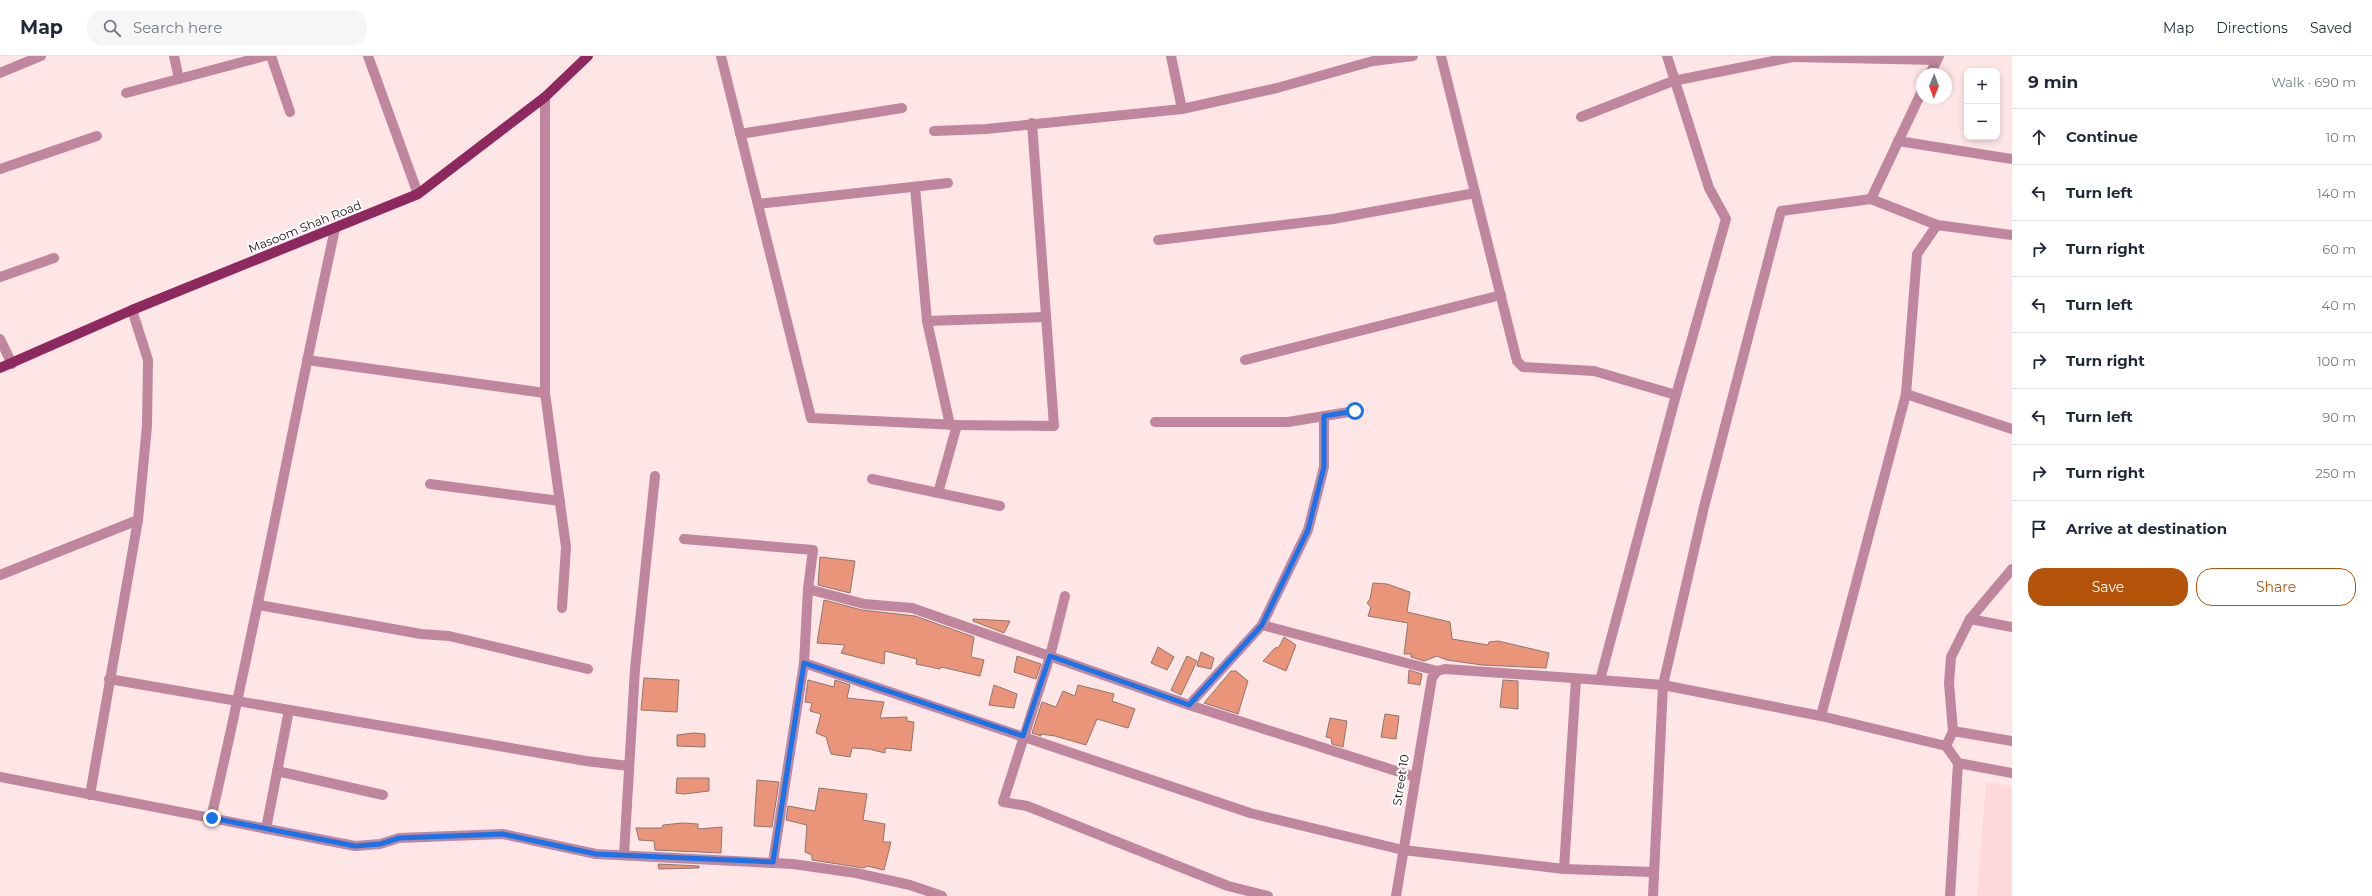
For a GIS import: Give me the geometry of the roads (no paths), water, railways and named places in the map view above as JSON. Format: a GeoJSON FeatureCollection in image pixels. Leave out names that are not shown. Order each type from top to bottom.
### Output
{"type":"FeatureCollection","features":[{"type":"Feature","properties":{"kind":"main road","name":"Masoom Shah Road"},"geometry":{"type":"LineString","coordinates":[[0,368],[132,310],[335,229],[418,194],[545,97],[588,56]]}},
{"type":"Feature","properties":{"kind":"street"},"geometry":{"type":"LineString","coordinates":[[0,73],[41,56]]}},
{"type":"Feature","properties":{"kind":"street"},"geometry":{"type":"LineString","coordinates":[[174,56],[179,79]]}},
{"type":"Feature","properties":{"kind":"street"},"geometry":{"type":"LineString","coordinates":[[126,93],[265,56]]}},
{"type":"Feature","properties":{"kind":"street"},"geometry":{"type":"LineString","coordinates":[[271,56],[290,112]]}},
{"type":"Feature","properties":{"kind":"street"},"geometry":{"type":"LineString","coordinates":[[368,56],[418,194]]}},
{"type":"Feature","properties":{"kind":"street"},"geometry":{"type":"LineString","coordinates":[[721,56],[811,418],[954,425],[1054,426],[1032,123]]}},
{"type":"Feature","properties":{"kind":"street"},"geometry":{"type":"LineString","coordinates":[[1171,56],[1182,108]]}},
{"type":"Feature","properties":{"kind":"street"},"geometry":{"type":"LineString","coordinates":[[934,131],[1182,108],[1277,88],[1373,62],[1413,56]]}},
{"type":"Feature","properties":{"kind":"street"},"geometry":{"type":"LineString","coordinates":[[1441,56],[1517,361],[1523,367],[1594,370],[1676,395]]}},
{"type":"Feature","properties":{"kind":"street"},"geometry":{"type":"LineString","coordinates":[[1600,680],[1676,395],[1726,219],[1709,188],[1673,81],[1667,56]]}},
{"type":"Feature","properties":{"kind":"street"},"geometry":{"type":"LineString","coordinates":[[1581,117],[1673,81],[1793,57],[1938,58],[1933,68]]}},
{"type":"Feature","properties":{"kind":"street"},"geometry":{"type":"LineString","coordinates":[[545,97],[545,394],[566,547],[562,608]]}},
{"type":"Feature","properties":{"kind":"street"},"geometry":{"type":"LineString","coordinates":[[1871,199],[1916,104]]}},
{"type":"Feature","properties":{"kind":"street"},"geometry":{"type":"LineString","coordinates":[[740,134],[902,108]]}},
{"type":"Feature","properties":{"kind":"street"},"geometry":{"type":"LineString","coordinates":[[0,169],[97,136]]}},
{"type":"Feature","properties":{"kind":"street"},"geometry":{"type":"LineString","coordinates":[[1898,141],[2012,159]]}},
{"type":"Feature","properties":{"kind":"street"},"geometry":{"type":"LineString","coordinates":[[758,204],[948,183]]}},
{"type":"Feature","properties":{"kind":"street"},"geometry":{"type":"LineString","coordinates":[[915,187],[927,321],[954,425],[938,493]]}},
{"type":"Feature","properties":{"kind":"street"},"geometry":{"type":"LineString","coordinates":[[1158,240],[1333,219],[1475,193]]}},
{"type":"Feature","properties":{"kind":"street"},"geometry":{"type":"LineString","coordinates":[[1653,896],[1663,685],[1704,507],[1781,211],[1871,199],[1938,225],[2012,235]]}},
{"type":"Feature","properties":{"kind":"street"},"geometry":{"type":"LineString","coordinates":[[1821,716],[1906,394],[1917,254],[1938,225]]}},
{"type":"Feature","properties":{"kind":"street"},"geometry":{"type":"LineString","coordinates":[[212,818],[239,701],[307,360],[335,229]]}},
{"type":"Feature","properties":{"kind":"street"},"geometry":{"type":"LineString","coordinates":[[0,277],[54,258]]}},
{"type":"Feature","properties":{"kind":"street"},"geometry":{"type":"LineString","coordinates":[[1245,360],[1501,296]]}},
{"type":"Feature","properties":{"kind":"street"},"geometry":{"type":"LineString","coordinates":[[90,795],[109,679],[138,520],[147,426],[148,360],[132,310]]}},
{"type":"Feature","properties":{"kind":"street"},"geometry":{"type":"LineString","coordinates":[[927,321],[1046,317]]}},
{"type":"Feature","properties":{"kind":"street"},"geometry":{"type":"LineString","coordinates":[[0,339],[12,364]]}},
{"type":"Feature","properties":{"kind":"street"},"geometry":{"type":"LineString","coordinates":[[307,360],[545,394]]}},
{"type":"Feature","properties":{"kind":"street"},"geometry":{"type":"LineString","coordinates":[[1906,394],[2012,429]]}},
{"type":"Feature","properties":{"kind":"street"},"geometry":{"type":"LineString","coordinates":[[1155,422],[1288,422],[1355,411]]}},
{"type":"Feature","properties":{"kind":"street"},"geometry":{"type":"LineString","coordinates":[[1189,705],[1262,625],[1308,530],[1324,467],[1324,416]]}},
{"type":"Feature","properties":{"kind":"street"},"geometry":{"type":"LineString","coordinates":[[624,855],[635,669],[655,476]]}},
{"type":"Feature","properties":{"kind":"street"},"geometry":{"type":"LineString","coordinates":[[872,479],[1000,506]]}},
{"type":"Feature","properties":{"kind":"street"},"geometry":{"type":"LineString","coordinates":[[430,484],[560,501]]}},
{"type":"Feature","properties":{"kind":"street"},"geometry":{"type":"LineString","coordinates":[[0,575],[138,520]]}},
{"type":"Feature","properties":{"kind":"street"},"geometry":{"type":"LineString","coordinates":[[684,539],[813,550],[808,589],[804,663],[773,862]]}},
{"type":"Feature","properties":{"kind":"street"},"geometry":{"type":"LineString","coordinates":[[1946,746],[1953,731],[1949,683],[1951,657],[1970,619],[2012,569]]}},
{"type":"Feature","properties":{"kind":"street"},"geometry":{"type":"LineString","coordinates":[[808,589],[864,604],[912,608],[1189,705],[1415,777]]}},
{"type":"Feature","properties":{"kind":"street"},"geometry":{"type":"LineString","coordinates":[[1065,596],[1050,656],[1003,802],[1027,806],[1228,886],[1268,896]]}},
{"type":"Feature","properties":{"kind":"street"},"geometry":{"type":"LineString","coordinates":[[259,605],[422,634],[449,636],[588,669]]}},
{"type":"Feature","properties":{"kind":"street"},"geometry":{"type":"LineString","coordinates":[[1970,619],[2012,627]]}},
{"type":"Feature","properties":{"kind":"street"},"geometry":{"type":"LineString","coordinates":[[1262,625],[1437,671],[1445,669],[1663,685],[1821,716],[1946,746],[1958,763],[1950,896]]}},
{"type":"Feature","properties":{"kind":"street"},"geometry":{"type":"LineString","coordinates":[[804,663],[1250,813],[1403,850],[1564,869],[1653,872]]}},
{"type":"Feature","properties":{"kind":"street","name":"Street 10"},"geometry":{"type":"LineString","coordinates":[[1396,896],[1432,678],[1437,671]]}},
{"type":"Feature","properties":{"kind":"street"},"geometry":{"type":"LineString","coordinates":[[109,679],[586,761],[629,766]]}},
{"type":"Feature","properties":{"kind":"street"},"geometry":{"type":"LineString","coordinates":[[1564,869],[1576,679]]}},
{"type":"Feature","properties":{"kind":"street"},"geometry":{"type":"LineString","coordinates":[[266,829],[289,710]]}},
{"type":"Feature","properties":{"kind":"street"},"geometry":{"type":"LineString","coordinates":[[1953,731],[2012,741]]}},
{"type":"Feature","properties":{"kind":"street"},"geometry":{"type":"LineString","coordinates":[[1958,763],[2012,773]]}},
{"type":"Feature","properties":{"kind":"street"},"geometry":{"type":"LineString","coordinates":[[277,771],[384,795]]}},
{"type":"Feature","properties":{"kind":"street"},"geometry":{"type":"LineString","coordinates":[[0,778],[355,846],[380,844],[406,838],[503,834],[596,854],[773,862],[856,872],[910,885],[942,896]]}}]}
